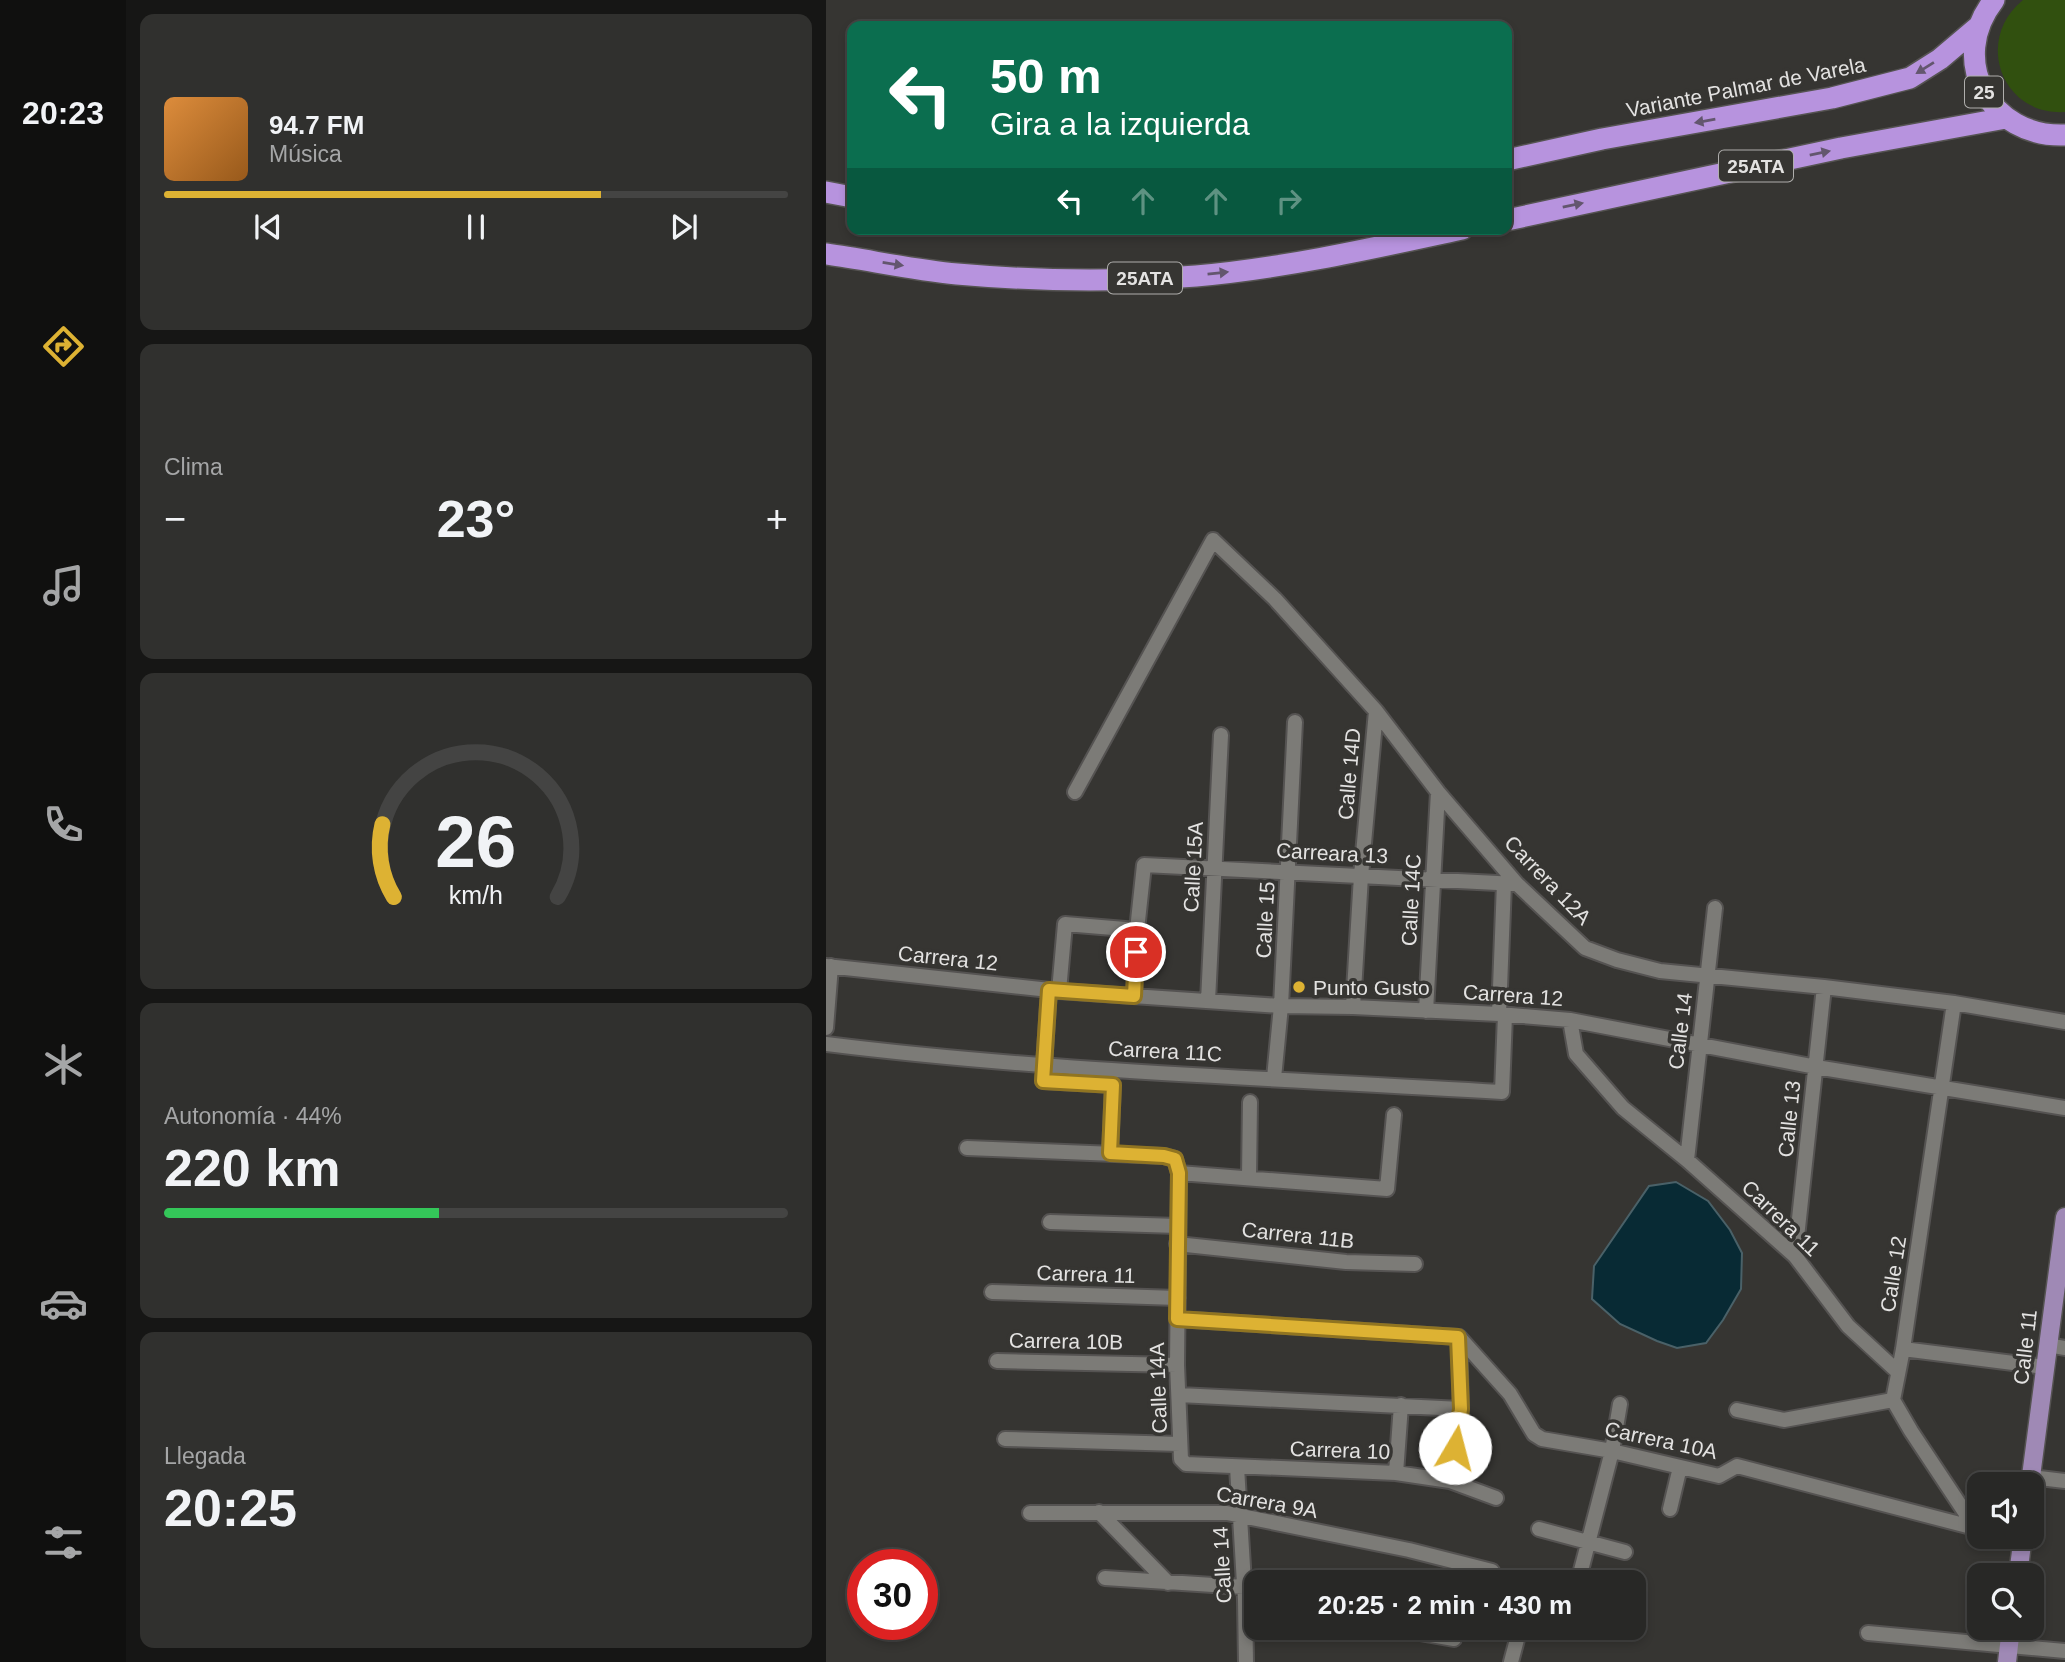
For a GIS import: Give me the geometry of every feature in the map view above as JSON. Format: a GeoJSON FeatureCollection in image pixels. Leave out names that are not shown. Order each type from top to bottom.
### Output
{"type":"FeatureCollection","features":[{"type":"Feature","properties":{"kind":"highway","name":"25"},"geometry":{"type":"LineString","coordinates":[[1994,0],[1979,26],[1974,49],[1979,82],[1990,102],[2006,118],[2025,129],[2055,135]]}},
{"type":"Feature","properties":{"kind":"highway","name":"Variante Palmar de Varela"},"geometry":{"type":"LineString","coordinates":[[1512,159],[1602,139],[1832,99],[1910,78],[1940,59],[1979,26]]}},
{"type":"Feature","properties":{"kind":"highway","name":"25ATA"},"geometry":{"type":"LineString","coordinates":[[1512,219],[1841,148],[2006,118]]}},
{"type":"Feature","properties":{"kind":"highway"},"geometry":{"type":"LineString","coordinates":[[826,192],[847,196]]}},
{"type":"Feature","properties":{"kind":"highway","name":"25ATA"},"geometry":{"type":"LineString","coordinates":[[826,254],[956,274],[1135,279],[1265,268],[1334,257],[1435,235]]}},
{"type":"Feature","properties":{"kind":"main road","name":"25"},"geometry":{"type":"LineString","coordinates":[[2055,135],[2065,144]]}},
{"type":"Feature","properties":{"kind":"main road","name":"Calle 11"},"geometry":{"type":"LineString","coordinates":[[2031,1472],[2045,1367],[2057,1346],[2065,1217]]}},
{"type":"Feature","properties":{"kind":"street","name":"Carrera 12A"},"geometry":{"type":"LineString","coordinates":[[1074,792],[1213,540],[1275,599],[1376,711],[1511,883],[1585,948],[1660,971],[1954,1003],[2065,1022]]}},
{"type":"Feature","properties":{"kind":"street","name":"Calle 14D"},"geometry":{"type":"LineString","coordinates":[[1353,1007],[1376,711]]}},
{"type":"Feature","properties":{"kind":"street","name":"Calle 15"},"geometry":{"type":"LineString","coordinates":[[1274,1078],[1289,872],[1295,722]]}},
{"type":"Feature","properties":{"kind":"street","name":"Calle 15A"},"geometry":{"type":"LineString","coordinates":[[1208,1001],[1221,735]]}},
{"type":"Feature","properties":{"kind":"street","name":"Calle 14C"},"geometry":{"type":"LineString","coordinates":[[1426,1011],[1438,792]]}},
{"type":"Feature","properties":{"kind":"street","name":"Carreara 13"},"geometry":{"type":"LineString","coordinates":[[1137,930],[1144,865],[1511,883]]}},
{"type":"Feature","properties":{"kind":"street"},"geometry":{"type":"LineString","coordinates":[[1502,1014],[1511,883]]}},
{"type":"Feature","properties":{"kind":"street","name":"Calle 14"},"geometry":{"type":"LineString","coordinates":[[1687,1160],[1715,908]]}},
{"type":"Feature","properties":{"kind":"street"},"geometry":{"type":"LineString","coordinates":[[1110,1153],[1113,1085],[1043,1081],[1065,924],[1137,930],[1134,996]]}},
{"type":"Feature","properties":{"kind":"street"},"geometry":{"type":"LineString","coordinates":[[826,1028],[828,966]]}},
{"type":"Feature","properties":{"kind":"street","name":"Carrera 12"},"geometry":{"type":"LineString","coordinates":[[828,966],[1134,996],[1281,1006],[1502,1014],[1570,1020],[1816,1066],[2065,1108]]}},
{"type":"Feature","properties":{"kind":"street","name":"Calle 13"},"geometry":{"type":"LineString","coordinates":[[1795,1256],[1824,988]]}},
{"type":"Feature","properties":{"kind":"street","name":"Calle 12"},"geometry":{"type":"LineString","coordinates":[[1893,1400],[1903,1349],[1954,1003]]}},
{"type":"Feature","properties":{"kind":"street","name":"Carrera 11C"},"geometry":{"type":"LineString","coordinates":[[826,1044],[883,1051],[1165,1073],[1502,1092],[1502,1014]]}},
{"type":"Feature","properties":{"kind":"street"},"geometry":{"type":"LineString","coordinates":[[1570,1020],[1576,1054],[1623,1108],[1687,1160]]}},
{"type":"Feature","properties":{"kind":"street"},"geometry":{"type":"LineString","coordinates":[[1249,1177],[1250,1102]]}},
{"type":"Feature","properties":{"kind":"street"},"geometry":{"type":"LineString","coordinates":[[967,1148],[1164,1156],[1175,1159],[1179,1173],[1388,1189],[1394,1115]]}},
{"type":"Feature","properties":{"kind":"street","name":"Carrera 11"},"geometry":{"type":"LineString","coordinates":[[1687,1160],[1795,1256],[1848,1326],[1898,1373]]}},
{"type":"Feature","properties":{"kind":"street","name":"Calle 14A"},"geometry":{"type":"LineString","coordinates":[[1179,1173],[1177,1365],[1181,1451]]}},
{"type":"Feature","properties":{"kind":"street"},"geometry":{"type":"LineString","coordinates":[[1050,1222],[1178,1226]]}},
{"type":"Feature","properties":{"kind":"street","name":"Carrera 11B"},"geometry":{"type":"LineString","coordinates":[[1177,1244],[1346,1262],[1415,1264]]}},
{"type":"Feature","properties":{"kind":"street","name":"Carrera 11"},"geometry":{"type":"LineString","coordinates":[[992,1292],[1178,1298]]}},
{"type":"Feature","properties":{"kind":"street"},"geometry":{"type":"LineString","coordinates":[[1177,1319],[1458,1337],[1461,1409],[1450,1481]]}},
{"type":"Feature","properties":{"kind":"street","name":"Carrera 10A"},"geometry":{"type":"LineString","coordinates":[[1458,1337],[1510,1394],[1534,1434],[1542,1439],[1612,1451],[1719,1476],[1737,1466],[1967,1526]]}},
{"type":"Feature","properties":{"kind":"street"},"geometry":{"type":"LineString","coordinates":[[1903,1349],[2045,1367]]}},
{"type":"Feature","properties":{"kind":"street","name":"Carrera 10B"},"geometry":{"type":"LineString","coordinates":[[997,1361],[1177,1365]]}},
{"type":"Feature","properties":{"kind":"street"},"geometry":{"type":"LineString","coordinates":[[1179,1395],[1461,1409]]}},
{"type":"Feature","properties":{"kind":"street"},"geometry":{"type":"LineString","coordinates":[[1737,1410],[1784,1420],[1893,1400],[1967,1512]]}},
{"type":"Feature","properties":{"kind":"street"},"geometry":{"type":"LineString","coordinates":[[1582,1570],[1612,1451],[1620,1404]]}},
{"type":"Feature","properties":{"kind":"street"},"geometry":{"type":"LineString","coordinates":[[1396,1473],[1401,1405]]}},
{"type":"Feature","properties":{"kind":"street"},"geometry":{"type":"LineString","coordinates":[[1005,1439],[1181,1451]]}},
{"type":"Feature","properties":{"kind":"street","name":"Carrera 10"},"geometry":{"type":"LineString","coordinates":[[1181,1451],[1186,1464],[1396,1473],[1450,1481],[1496,1498]]}},
{"type":"Feature","properties":{"kind":"street","name":"Calle 14"},"geometry":{"type":"LineString","coordinates":[[1237,1467],[1245,1570]]}},
{"type":"Feature","properties":{"kind":"street"},"geometry":{"type":"LineString","coordinates":[[1670,1509],[1681,1467]]}},
{"type":"Feature","properties":{"kind":"street"},"geometry":{"type":"LineString","coordinates":[[2044,1481],[2065,1481]]}},
{"type":"Feature","properties":{"kind":"street"},"geometry":{"type":"LineString","coordinates":[[1099,1512],[1168,1583]]}},
{"type":"Feature","properties":{"kind":"street","name":"Carrera 9A"},"geometry":{"type":"LineString","coordinates":[[1030,1513],[1219,1512],[1409,1550],[1488,1570]]}},
{"type":"Feature","properties":{"kind":"street"},"geometry":{"type":"LineString","coordinates":[[1539,1529],[1625,1552]]}},
{"type":"Feature","properties":{"kind":"street"},"geometry":{"type":"LineString","coordinates":[[1105,1578],[1168,1583],[1244,1596]]}},
{"type":"Feature","properties":{"kind":"street"},"geometry":{"type":"LineString","coordinates":[[1868,1633],[2065,1651]]}},
{"type":"Feature","properties":{"kind":"street","name":"Calle 14"},"geometry":{"type":"LineString","coordinates":[[1246,1662],[1247,1640]]}},
{"type":"Feature","properties":{"kind":"street"},"geometry":{"type":"LineString","coordinates":[[1511,1662],[1517,1640]]}},
{"type":"Feature","properties":{"kind":"green space"},"geometry":{"type":"Polygon","coordinates":[[[2023,0],[2065,0],[2065,112],[2043,110],[2025,102],[2011,89],[2002,72],[1998,54],[2000,35],[2008,16],[2023,0]]]}},
{"type":"Feature","properties":{"kind":"water"},"geometry":{"type":"Polygon","coordinates":[[[1676,1182],[1708,1201],[1730,1230],[1742,1253],[1741,1289],[1723,1320],[1706,1343],[1677,1348],[1620,1324],[1592,1299],[1594,1266],[1649,1186],[1676,1182]]]}},
{"type":"Feature","properties":{"kind":"place","name":"Punto Gusto"},"geometry":{"type":"Point","coordinates":[1299,987]}},
{"type":"Feature","properties":{"kind":"route"},"geometry":{"type":"LineString","coordinates":[[1136,952],[1134,996],[1049,990],[1043,1081],[1113,1085],[1110,1153],[1170,1156],[1175,1159],[1179,1173],[1177,1319],[1458,1337],[1461,1409],[1455,1448]]}}]}
